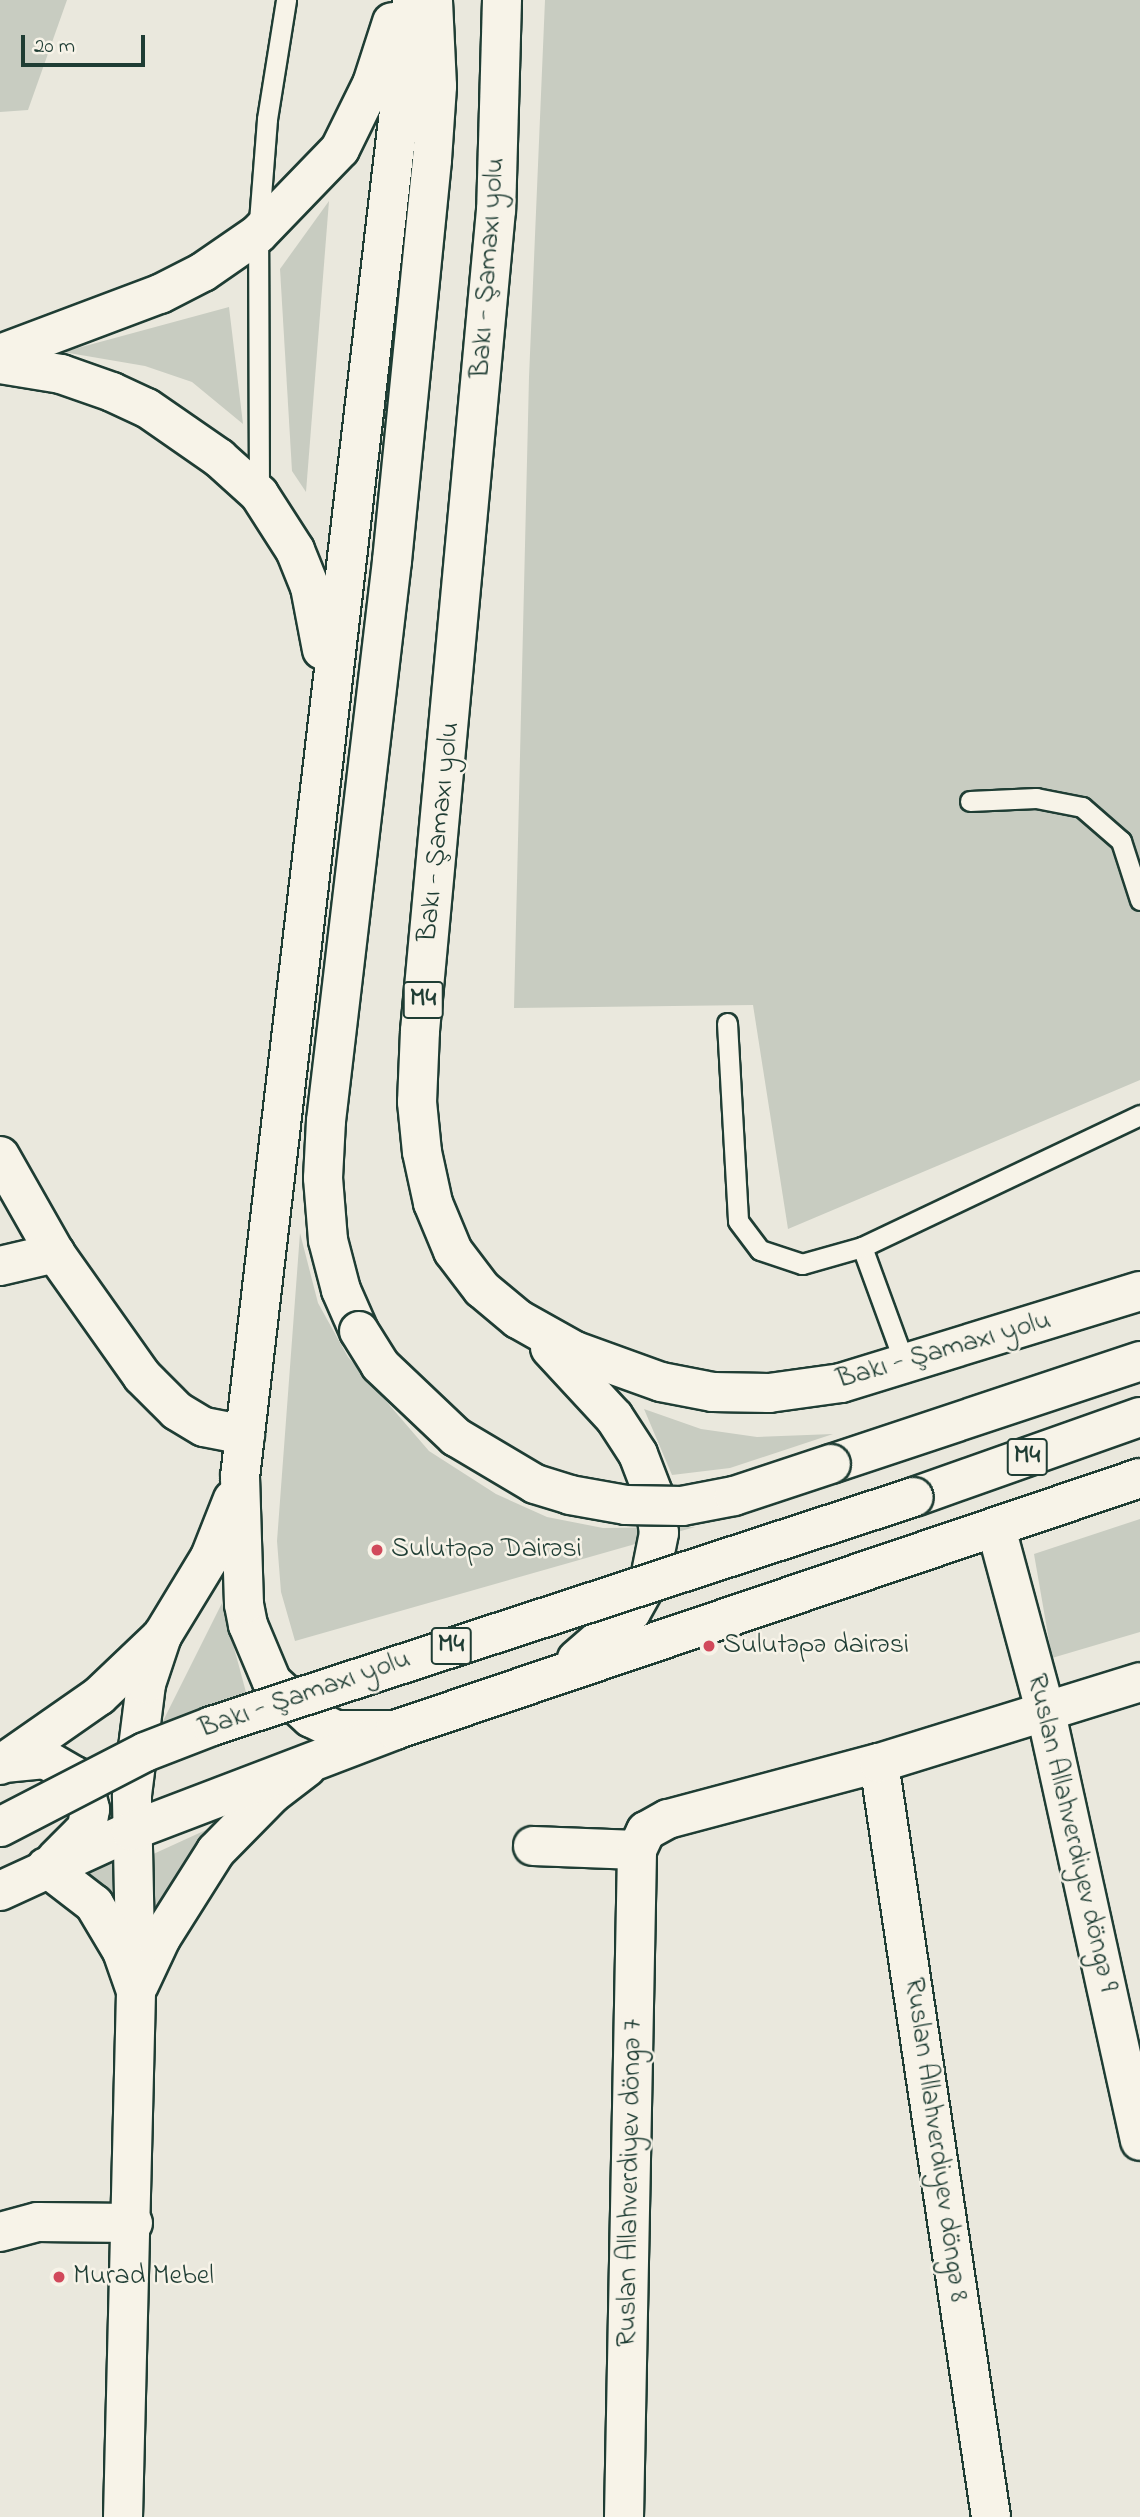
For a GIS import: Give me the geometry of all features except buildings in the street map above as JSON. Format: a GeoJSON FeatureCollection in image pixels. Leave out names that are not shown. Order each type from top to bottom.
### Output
{"type":"FeatureCollection","features":[{"type":"Feature","properties":{"kind":"main road"},"geometry":{"type":"LineString","coordinates":[[0,354],[160,295],[203,272],[258,234],[340,149],[372,84],[400,0]]}},
{"type":"Feature","properties":{"kind":"main road"},"geometry":{"type":"LineString","coordinates":[[395,1730],[336,1730],[311,1718],[272,1682],[251,1636],[244,1604],[240,1477],[329,689],[412,0]]}},
{"type":"Feature","properties":{"kind":"main road"},"geometry":{"type":"LineString","coordinates":[[433,0],[437,86],[432,160],[392,561],[326,1121],[323,1178],[328,1240],[341,1290],[359,1331],[380,1364],[456,1437],[534,1484],[626,1505],[682,1506],[734,1496],[1140,1360]]}},
{"type":"Feature","properties":{"kind":"main road","name":"Bakı - Şamaxı yolu"},"geometry":{"type":"LineString","coordinates":[[502,0],[495,223],[417,1102],[433,1203],[453,1251],[482,1289],[518,1320],[623,1370],[713,1392],[769,1393],[841,1384],[906,1367],[1140,1291]]}},
{"type":"Feature","properties":{"kind":"main road"},"geometry":{"type":"LineString","coordinates":[[0,364],[61,374],[147,408],[209,451],[260,495],[280,523],[310,587],[329,689]]}},
{"type":"Feature","properties":{"kind":"main road"},"geometry":{"type":"LineString","coordinates":[[0,1156],[55,1253],[142,1376],[177,1411],[204,1427],[245,1435]]}},
{"type":"Feature","properties":{"kind":"main road"},"geometry":{"type":"LineString","coordinates":[[0,1266],[55,1253]]}},
{"type":"Feature","properties":{"kind":"main road"},"geometry":{"type":"LineString","coordinates":[[518,1320],[578,1374],[614,1417],[648,1480],[659,1533],[650,1578],[631,1612],[581,1657],[542,1680]]}},
{"type":"Feature","properties":{"kind":"main road","name":"Bakı - Şamaxı yolu"},"geometry":{"type":"LineString","coordinates":[[0,1827],[145,1752],[212,1726],[914,1497],[1140,1417]]}},
{"type":"Feature","properties":{"kind":"main road"},"geometry":{"type":"LineString","coordinates":[[123,2517],[133,2223],[136,1990],[131,1831],[136,1735],[146,1685],[162,1636],[210,1557],[240,1477]]}},
{"type":"Feature","properties":{"kind":"main road","name":"M4"},"geometry":{"type":"LineString","coordinates":[[0,1891],[46,1867],[131,1831],[395,1730],[1140,1478]]}},
{"type":"Feature","properties":{"kind":"main road","name":"Ruslan Allahverdiyev döngə 9"},"geometry":{"type":"LineString","coordinates":[[996,1528],[1046,1713],[1140,2141]]}},
{"type":"Feature","properties":{"kind":"main road"},"geometry":{"type":"LineString","coordinates":[[2,1764],[99,1696],[162,1636]]}},
{"type":"Feature","properties":{"kind":"main road"},"geometry":{"type":"LineString","coordinates":[[533,1846],[638,1850],[646,1831],[668,1819],[880,1763],[1140,1682]]}},
{"type":"Feature","properties":{"kind":"main road"},"geometry":{"type":"LineString","coordinates":[[136,1990],[167,1927],[216,1851],[272,1794],[318,1758]]}},
{"type":"Feature","properties":{"kind":"main road"},"geometry":{"type":"LineString","coordinates":[[2,1764],[45,1759],[75,1776],[85,1789],[90,1809],[87,1828],[46,1867],[94,1904],[122,1951],[136,1990]]}},
{"type":"Feature","properties":{"kind":"main road","name":"Ruslan Allahverdiyev döngə 8"},"geometry":{"type":"LineString","coordinates":[[880,1763],[991,2517]]}},
{"type":"Feature","properties":{"kind":"main road","name":"Ruslan Allahverdiyev döngə 7"},"geometry":{"type":"LineString","coordinates":[[624,2517],[638,1850]]}},
{"type":"Feature","properties":{"kind":"main road"},"geometry":{"type":"LineString","coordinates":[[0,2232],[38,2222],[133,2223]]}},
{"type":"Feature","properties":{"kind":"lane"},"geometry":{"type":"LineString","coordinates":[[260,495],[258,234],[267,119],[286,0]]}},
{"type":"Feature","properties":{"kind":"lane"},"geometry":{"type":"LineString","coordinates":[[970,801],[1036,798],[1082,807],[1121,841],[1140,900]]}},
{"type":"Feature","properties":{"kind":"lane"},"geometry":{"type":"LineString","coordinates":[[727,1023],[738,1221],[760,1250],[802,1264],[862,1247],[1140,1115]]}},
{"type":"Feature","properties":{"kind":"lane"},"geometry":{"type":"LineString","coordinates":[[862,1247],[906,1367]]}},
{"type":"Feature","properties":{"kind":"shaded area"},"geometry":{"type":"Polygon","coordinates":[[[0,0],[67,0],[28,110],[0,112],[0,0]]]}},
{"type":"Feature","properties":{"kind":"shaded area"},"geometry":{"type":"Polygon","coordinates":[[[545,0],[1140,0],[1140,1080],[788,1229],[753,1005],[514,1008],[529,377],[545,0]]]}},
{"type":"Feature","properties":{"kind":"shaded area"},"geometry":{"type":"Polygon","coordinates":[[[329,201],[306,492],[292,471],[280,269],[329,201]]]}},
{"type":"Feature","properties":{"kind":"shaded area"},"geometry":{"type":"Polygon","coordinates":[[[229,307],[243,424],[192,382],[145,366],[63,352],[229,307]]]}},
{"type":"Feature","properties":{"kind":"shaded area"},"geometry":{"type":"Polygon","coordinates":[[[300,1233],[318,1303],[348,1357],[429,1451],[496,1494],[547,1517],[603,1528],[695,1527],[295,1641],[281,1592],[277,1541],[300,1233]]]}},
{"type":"Feature","properties":{"kind":"shaded area"},"geometry":{"type":"Polygon","coordinates":[[[644,1409],[701,1429],[757,1437],[833,1434],[730,1468],[672,1475],[644,1409]]]}},
{"type":"Feature","properties":{"kind":"shaded area"},"geometry":{"type":"Polygon","coordinates":[[[1140,1519],[1140,1632],[1052,1658],[1034,1554],[1140,1519]]]}},
{"type":"Feature","properties":{"kind":"shaded area"},"geometry":{"type":"Polygon","coordinates":[[[222,1603],[247,1696],[162,1723],[222,1603]]]}},
{"type":"Feature","properties":{"kind":"shaded area"},"geometry":{"type":"Polygon","coordinates":[[[219,1824],[181,1871],[150,1930],[149,1856],[219,1824]]]}},
{"type":"Feature","properties":{"kind":"shaded area"},"geometry":{"type":"Polygon","coordinates":[[[117,1849],[116,1897],[70,1867],[117,1849]]]}},
{"type":"Feature","properties":{"kind":"place","name":"Sulutəpə Dairəsi"},"geometry":{"type":"Point","coordinates":[377,1550]}},
{"type":"Feature","properties":{"kind":"place","name":"Sulutəpə dairəsi"},"geometry":{"type":"Point","coordinates":[709,1646]}},
{"type":"Feature","properties":{"kind":"place","name":"Murad Mebel"},"geometry":{"type":"Point","coordinates":[59,2277]}}]}
